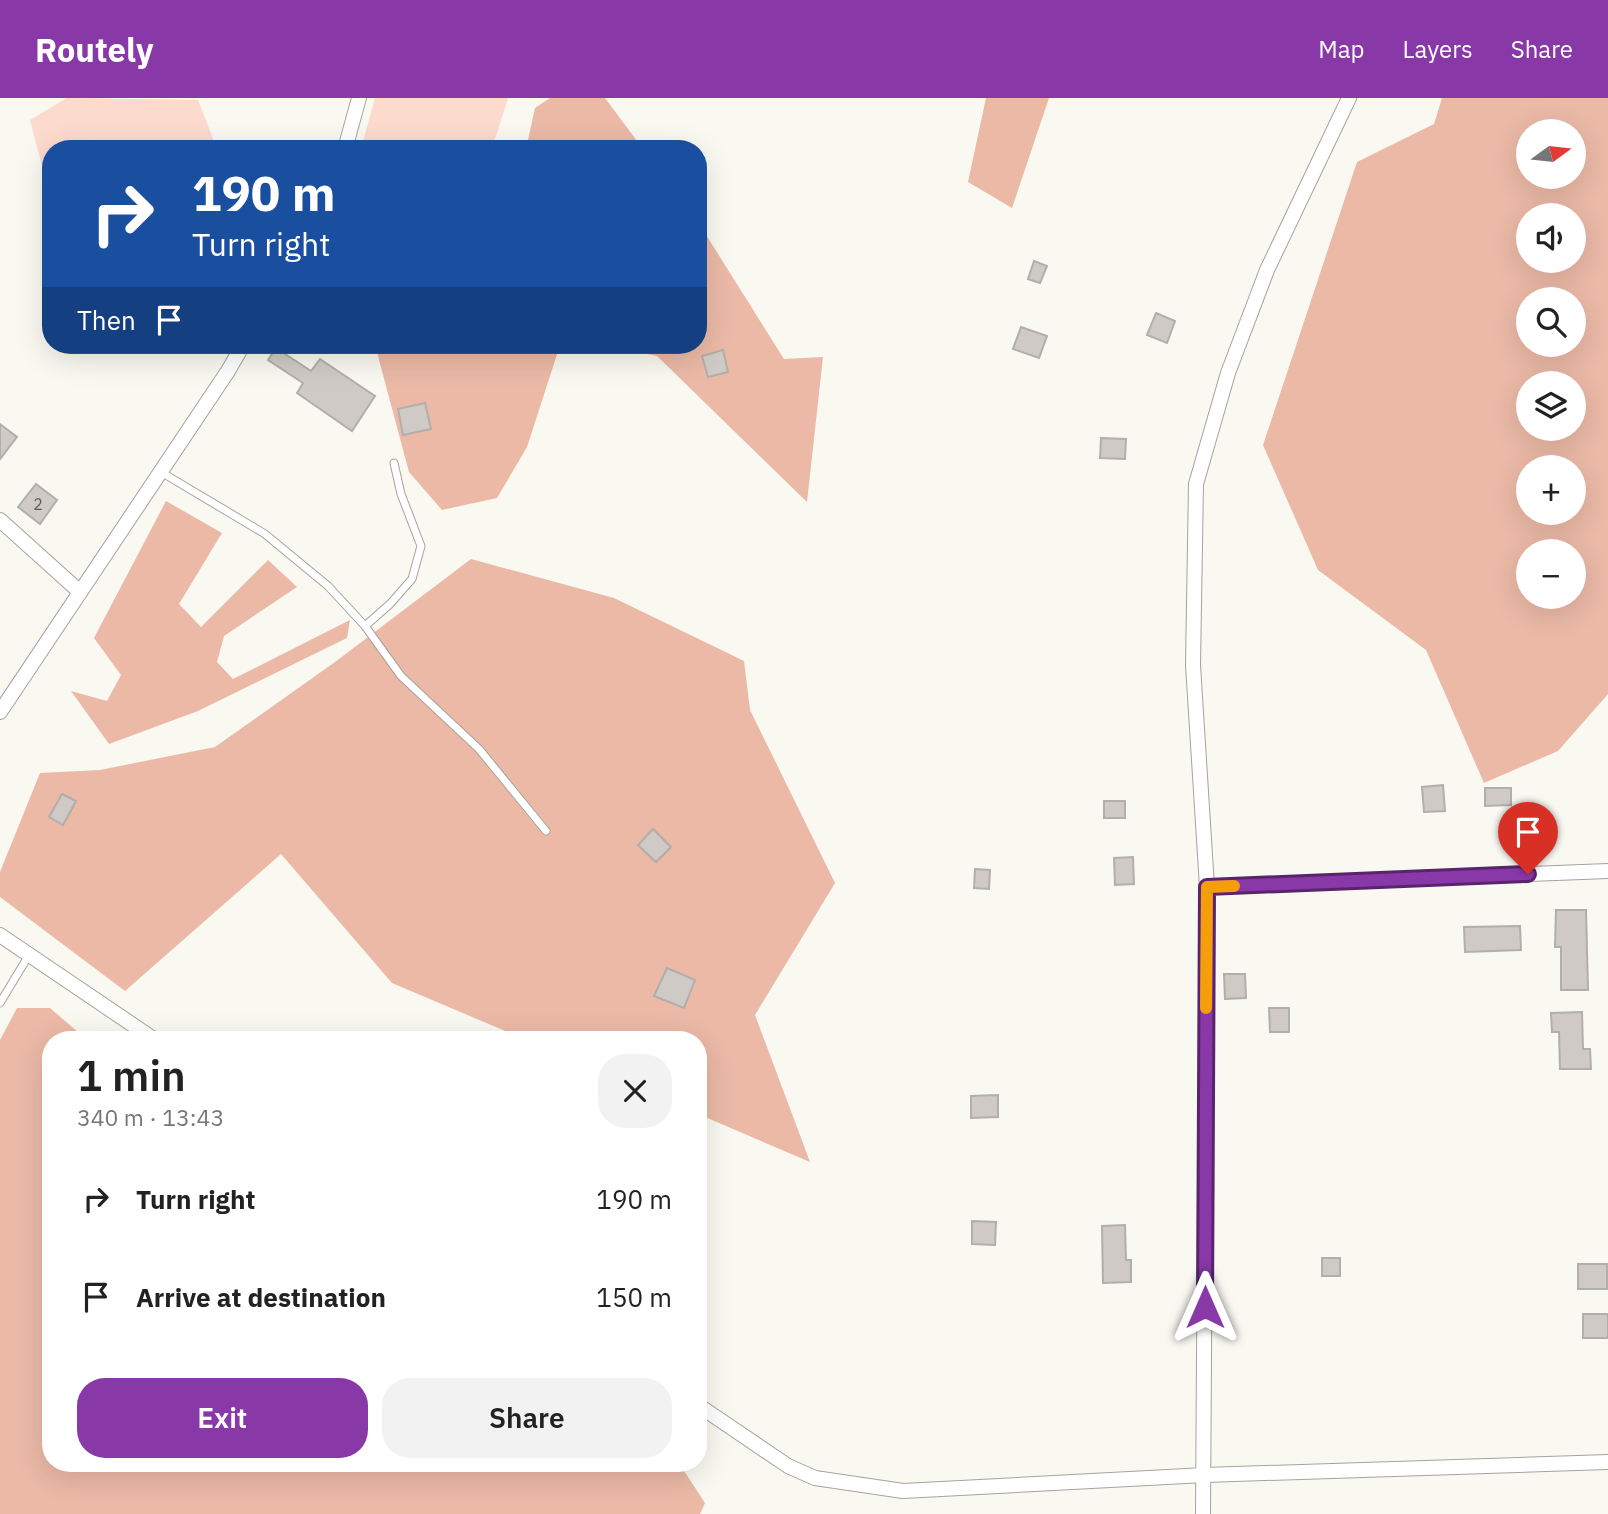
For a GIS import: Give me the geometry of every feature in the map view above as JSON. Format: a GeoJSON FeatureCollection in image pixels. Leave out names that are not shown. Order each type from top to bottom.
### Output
{"type":"FeatureCollection","features":[{"type":"Feature","properties":{"kind":"street"},"geometry":{"type":"LineString","coordinates":[[347,140],[359,98]]}},
{"type":"Feature","properties":{"kind":"street"},"geometry":{"type":"LineString","coordinates":[[1203,1514],[1207,887],[1193,664],[1196,484],[1228,373],[1267,270],[1289,218],[1349,98]]}},
{"type":"Feature","properties":{"kind":"street"},"geometry":{"type":"LineString","coordinates":[[0,712],[237,354]]}},
{"type":"Feature","properties":{"kind":"street"},"geometry":{"type":"LineString","coordinates":[[0,520],[80,592]]}},
{"type":"Feature","properties":{"kind":"street"},"geometry":{"type":"LineString","coordinates":[[1207,887],[1608,871]]}},
{"type":"Feature","properties":{"kind":"street"},"geometry":{"type":"LineString","coordinates":[[0,935],[142,1031]]}},
{"type":"Feature","properties":{"kind":"street"},"geometry":{"type":"LineString","coordinates":[[707,1411],[788,1466],[815,1478],[903,1491],[1205,1475],[1608,1462]]}},
{"type":"Feature","properties":{"kind":"lane"},"geometry":{"type":"LineString","coordinates":[[365,626],[390,604],[412,579],[421,547],[401,494],[394,463]]}},
{"type":"Feature","properties":{"kind":"lane"},"geometry":{"type":"LineString","coordinates":[[160,471],[265,534],[328,586],[365,626],[401,676],[438,707],[479,749],[546,831]]}},
{"type":"Feature","properties":{"kind":"lane"},"geometry":{"type":"LineString","coordinates":[[0,1003],[29,955]]}},
{"type":"Feature","properties":{"kind":"shaded area"},"geometry":{"type":"Polygon","coordinates":[[[67,98],[198,100],[214,140],[42,140],[42,166],[30,120],[67,98]]]}},
{"type":"Feature","properties":{"kind":"shaded area"},"geometry":{"type":"Polygon","coordinates":[[[375,98],[508,98],[495,140],[363,140],[375,98]]]}},
{"type":"Feature","properties":{"kind":"shaded area"},"geometry":{"type":"Polygon","coordinates":[[[550,98],[605,98],[636,140],[528,140],[535,108],[550,98]]]}},
{"type":"Feature","properties":{"kind":"shaded area"},"geometry":{"type":"Polygon","coordinates":[[[986,98],[1049,98],[1012,208],[968,182],[986,98]]]}},
{"type":"Feature","properties":{"kind":"shaded area"},"geometry":{"type":"Polygon","coordinates":[[[1442,98],[1608,98],[1608,694],[1558,751],[1484,783],[1426,650],[1318,570],[1263,445],[1357,162],[1434,124],[1442,98]]]}},
{"type":"Feature","properties":{"kind":"shaded area"},"geometry":{"type":"Polygon","coordinates":[[[707,236],[784,359],[823,357],[807,502],[657,356],[648,354],[707,354],[707,236]]]}},
{"type":"Feature","properties":{"kind":"shaded area"},"geometry":{"type":"Polygon","coordinates":[[[377,354],[557,354],[527,447],[497,498],[442,510],[409,472],[377,354]]]}},
{"type":"Feature","properties":{"kind":"shaded area"},"geometry":{"type":"Polygon","coordinates":[[[166,501],[222,533],[179,604],[201,627],[268,560],[297,587],[224,636],[217,662],[233,679],[350,620],[347,638],[198,711],[109,744],[71,691],[107,701],[121,675],[94,638],[166,501]]]}},
{"type":"Feature","properties":{"kind":"shaded area"},"geometry":{"type":"Polygon","coordinates":[[[471,559],[614,598],[744,661],[750,710],[835,883],[755,1015],[810,1162],[707,1118],[707,1031],[505,1031],[392,983],[281,854],[125,991],[0,897],[0,872],[40,773],[100,770],[215,747],[335,662],[471,559]]]}},
{"type":"Feature","properties":{"kind":"shaded area"},"geometry":{"type":"Polygon","coordinates":[[[17,1008],[50,1008],[77,1031],[42,1031],[42,1472],[685,1472],[705,1503],[700,1514],[0,1514],[0,1040],[17,1008]]]}},
{"type":"Feature","properties":{"kind":"building"},"geometry":{"type":"Polygon","coordinates":[[[1034,261],[1047,266],[1040,283],[1028,279],[1034,261]]]}},
{"type":"Feature","properties":{"kind":"building"},"geometry":{"type":"Polygon","coordinates":[[[1156,313],[1175,321],[1167,343],[1147,335],[1156,313]]]}},
{"type":"Feature","properties":{"kind":"building"},"geometry":{"type":"Polygon","coordinates":[[[1021,327],[1047,336],[1039,358],[1013,349],[1021,327]]]}},
{"type":"Feature","properties":{"kind":"building"},"geometry":{"type":"Polygon","coordinates":[[[723,350],[728,372],[708,377],[702,356],[723,350]]]}},
{"type":"Feature","properties":{"kind":"building"},"geometry":{"type":"Polygon","coordinates":[[[272,354],[285,354],[311,371],[320,359],[375,396],[352,431],[297,393],[303,383],[268,360],[272,354]]]}},
{"type":"Feature","properties":{"kind":"building"},"geometry":{"type":"Polygon","coordinates":[[[425,403],[431,429],[403,435],[398,409],[425,403]]]}},
{"type":"Feature","properties":{"kind":"building"},"geometry":{"type":"Polygon","coordinates":[[[0,424],[17,437],[0,459],[0,424]]]}},
{"type":"Feature","properties":{"kind":"building"},"geometry":{"type":"Polygon","coordinates":[[[1101,438],[1126,439],[1125,459],[1100,458],[1101,438]]]}},
{"type":"Feature","properties":{"kind":"building"},"geometry":{"type":"Polygon","coordinates":[[[36,484],[57,500],[40,524],[18,507],[36,484]]]}},
{"type":"Feature","properties":{"kind":"building"},"geometry":{"type":"Polygon","coordinates":[[[1443,785],[1445,811],[1424,812],[1422,787],[1443,785]]]}},
{"type":"Feature","properties":{"kind":"building"},"geometry":{"type":"Polygon","coordinates":[[[1485,788],[1511,788],[1511,805],[1485,806],[1485,788]]]}},
{"type":"Feature","properties":{"kind":"building"},"geometry":{"type":"Polygon","coordinates":[[[62,794],[76,801],[63,825],[49,817],[62,794]]]}},
{"type":"Feature","properties":{"kind":"building"},"geometry":{"type":"Polygon","coordinates":[[[1104,801],[1125,801],[1125,818],[1104,818],[1104,801]]]}},
{"type":"Feature","properties":{"kind":"building"},"geometry":{"type":"Polygon","coordinates":[[[653,829],[671,847],[656,862],[638,845],[653,829]]]}},
{"type":"Feature","properties":{"kind":"building"},"geometry":{"type":"Polygon","coordinates":[[[1133,857],[1134,884],[1115,885],[1114,858],[1133,857]]]}},
{"type":"Feature","properties":{"kind":"building"},"geometry":{"type":"Polygon","coordinates":[[[975,869],[990,870],[989,889],[974,888],[975,869]]]}},
{"type":"Feature","properties":{"kind":"building"},"geometry":{"type":"Polygon","coordinates":[[[1556,910],[1586,910],[1588,990],[1561,990],[1561,947],[1555,947],[1556,910]]]}},
{"type":"Feature","properties":{"kind":"building"},"geometry":{"type":"Polygon","coordinates":[[[1520,926],[1521,950],[1465,952],[1464,927],[1520,926]]]}},
{"type":"Feature","properties":{"kind":"building"},"geometry":{"type":"Polygon","coordinates":[[[667,968],[695,980],[684,1008],[654,996],[667,968]]]}},
{"type":"Feature","properties":{"kind":"building"},"geometry":{"type":"Polygon","coordinates":[[[1224,974],[1245,974],[1246,998],[1225,999],[1224,974]]]}},
{"type":"Feature","properties":{"kind":"building"},"geometry":{"type":"Polygon","coordinates":[[[1269,1008],[1289,1008],[1289,1032],[1270,1032],[1269,1008]]]}},
{"type":"Feature","properties":{"kind":"building"},"geometry":{"type":"Polygon","coordinates":[[[1582,1012],[1583,1049],[1590,1049],[1591,1069],[1560,1069],[1559,1032],[1552,1032],[1551,1013],[1582,1012]]]}},
{"type":"Feature","properties":{"kind":"building"},"geometry":{"type":"Polygon","coordinates":[[[998,1095],[998,1117],[971,1118],[971,1096],[998,1095]]]}},
{"type":"Feature","properties":{"kind":"building"},"geometry":{"type":"Polygon","coordinates":[[[972,1221],[996,1222],[995,1245],[972,1244],[972,1221]]]}},
{"type":"Feature","properties":{"kind":"building"},"geometry":{"type":"Polygon","coordinates":[[[1125,1225],[1126,1260],[1131,1260],[1131,1282],[1103,1283],[1102,1226],[1125,1225]]]}},
{"type":"Feature","properties":{"kind":"building"},"geometry":{"type":"Polygon","coordinates":[[[1322,1258],[1340,1258],[1340,1276],[1322,1276],[1322,1258]]]}},
{"type":"Feature","properties":{"kind":"building"},"geometry":{"type":"Polygon","coordinates":[[[1578,1264],[1607,1264],[1607,1289],[1578,1289],[1578,1264]]]}},
{"type":"Feature","properties":{"kind":"building"},"geometry":{"type":"Polygon","coordinates":[[[1583,1314],[1608,1314],[1608,1338],[1583,1338],[1583,1314]]]}},
{"type":"Feature","properties":{"kind":"slow traffic"},"geometry":{"type":"LineString","coordinates":[[1206,1008],[1207,887],[1234,886]]}},
{"type":"Feature","properties":{"kind":"route"},"geometry":{"type":"LineString","coordinates":[[1205,1307],[1207,887],[1528,874]]}}]}
